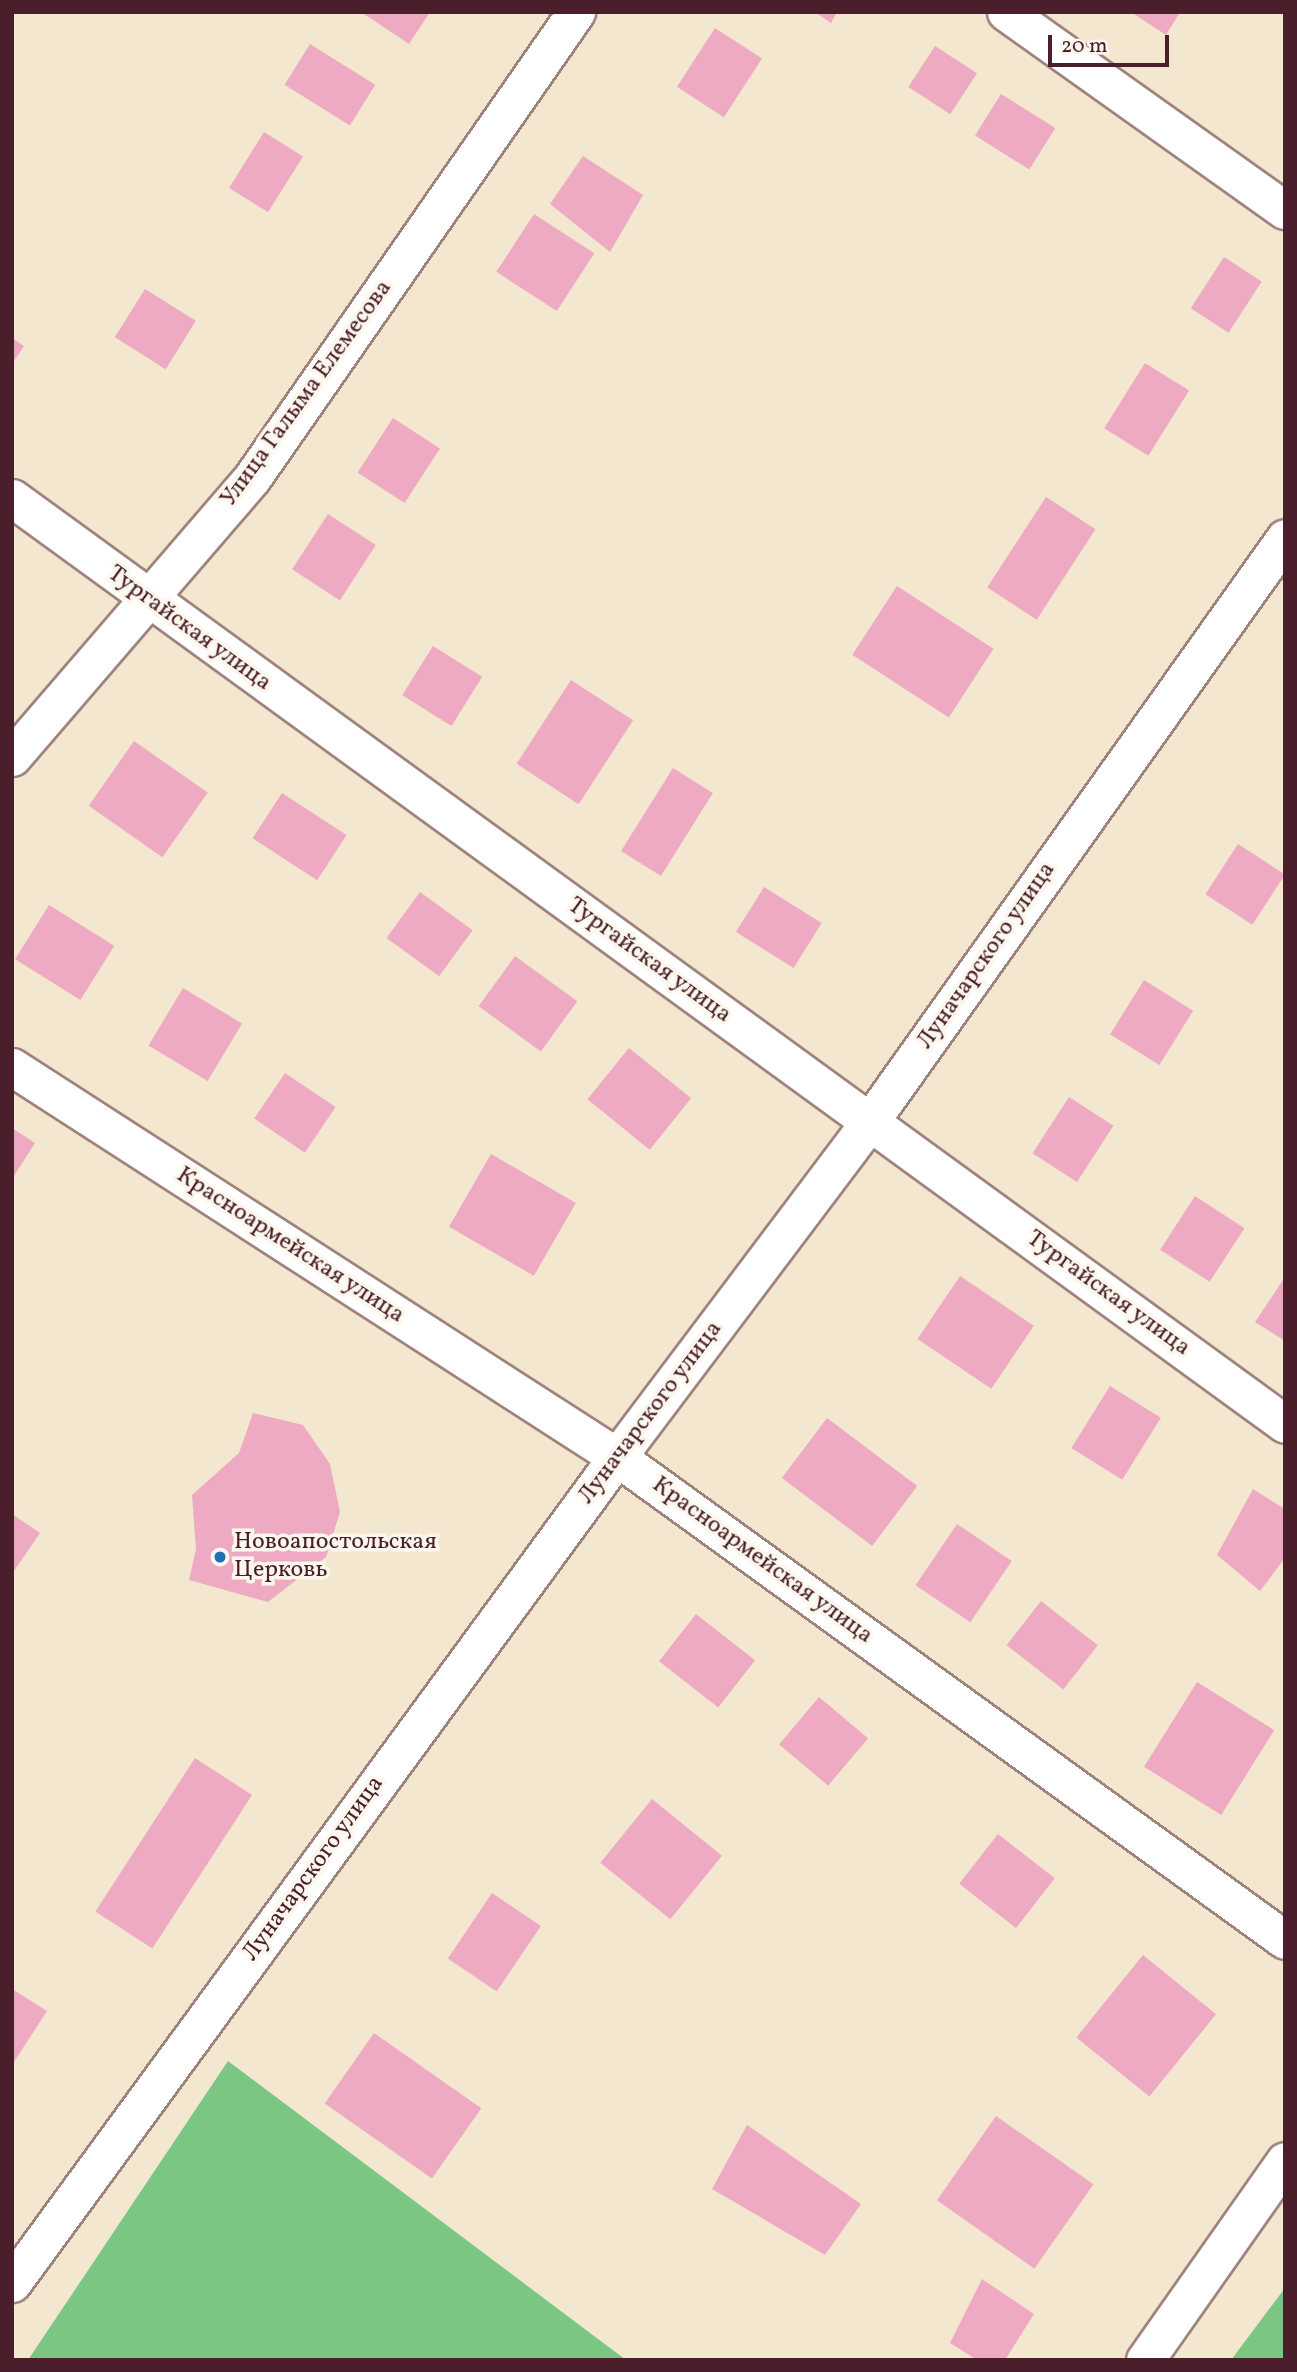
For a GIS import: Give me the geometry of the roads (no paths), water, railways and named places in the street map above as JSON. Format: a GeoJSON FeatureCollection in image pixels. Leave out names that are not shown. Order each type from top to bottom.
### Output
{"type":"FeatureCollection","features":[{"type":"Feature","properties":{"kind":"street","name":"Улица Галыма Елемесова"},"geometry":{"type":"LineString","coordinates":[[12,757],[145,599],[252,478],[576,12]]}},
{"type":"Feature","properties":{"kind":"street"},"geometry":{"type":"LineString","coordinates":[[1006,12],[1285,211]]}},
{"type":"Feature","properties":{"kind":"street","name":"Тургайская улица"},"geometry":{"type":"LineString","coordinates":[[12,498],[145,599],[871,1120],[1285,1424]]}},
{"type":"Feature","properties":{"kind":"street","name":"Луначарского улица"},"geometry":{"type":"LineString","coordinates":[[12,2283],[23,2242],[871,1120],[1285,538]]}},
{"type":"Feature","properties":{"kind":"street","name":"Красноармейская улица"},"geometry":{"type":"LineString","coordinates":[[12,1067],[617,1457],[1285,1940]]}},
{"type":"Feature","properties":{"kind":"street"},"geometry":{"type":"LineString","coordinates":[[1145,2360],[1285,2161]]}},
{"type":"Feature","properties":{"kind":"place","name":"Новоапостольская Церковь"},"geometry":{"type":"Point","coordinates":[220,1557]}}]}
